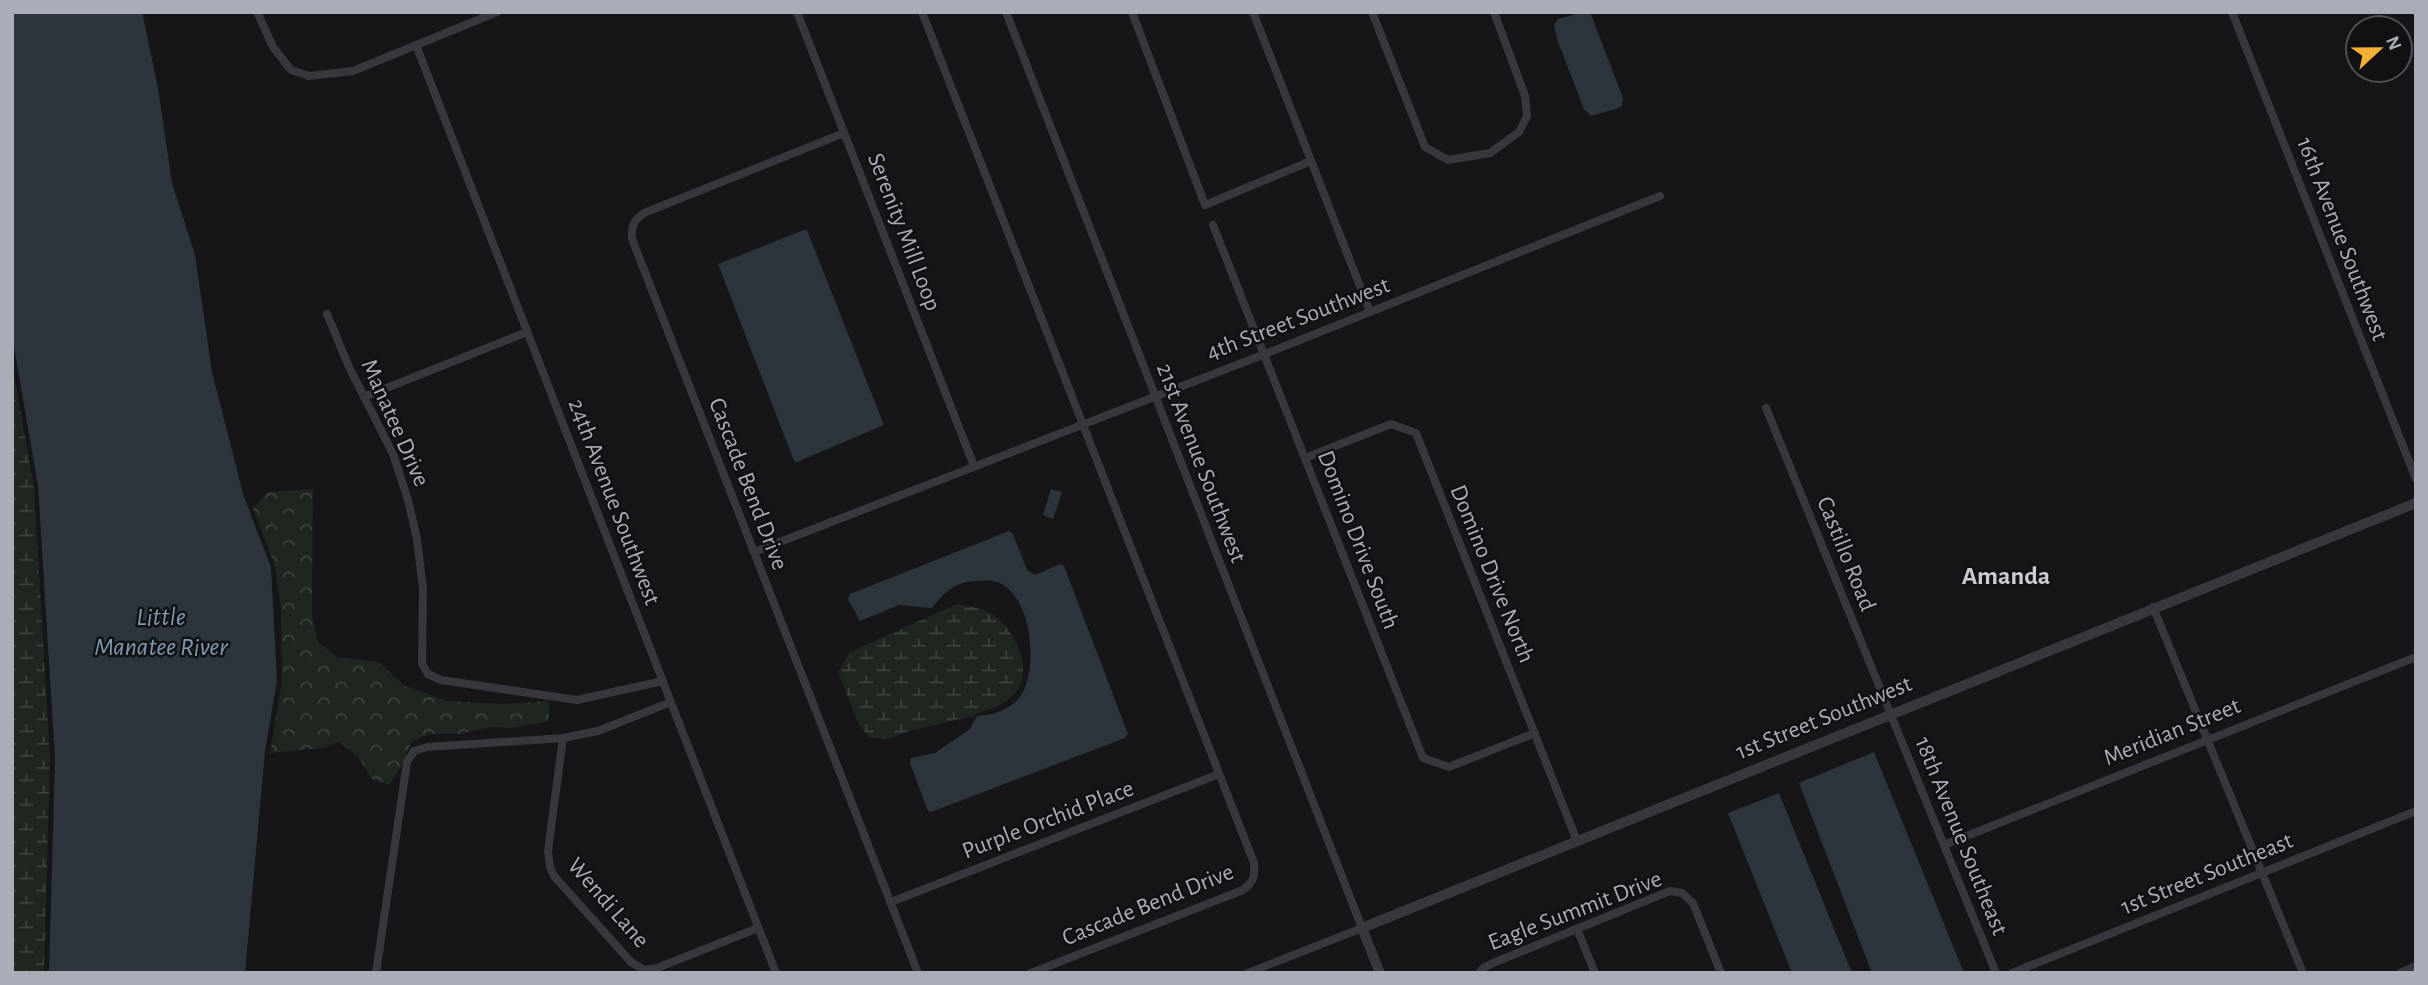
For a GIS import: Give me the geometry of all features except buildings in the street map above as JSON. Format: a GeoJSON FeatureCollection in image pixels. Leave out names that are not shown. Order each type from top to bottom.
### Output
{"type":"FeatureCollection","features":[{"type":"Feature","properties":{"kind":"street"},"geometry":{"type":"LineString","coordinates":[[257,12],[273,47],[291,70],[309,76],[353,71],[497,12]]}},
{"type":"Feature","properties":{"kind":"street","name":"Serenity Mill Loop"},"geometry":{"type":"LineString","coordinates":[[797,12],[974,466]]}},
{"type":"Feature","properties":{"kind":"street"},"geometry":{"type":"LineString","coordinates":[[922,12],[1082,424]]}},
{"type":"Feature","properties":{"kind":"street","name":"21st Avenue Southwest"},"geometry":{"type":"LineString","coordinates":[[1006,12],[1362,928]]}},
{"type":"Feature","properties":{"kind":"street"},"geometry":{"type":"LineString","coordinates":[[1132,12],[1205,205],[1311,161]]}},
{"type":"Feature","properties":{"kind":"street"},"geometry":{"type":"LineString","coordinates":[[1253,12],[1370,312]]}},
{"type":"Feature","properties":{"kind":"street"},"geometry":{"type":"LineString","coordinates":[[1372,12],[1425,147],[1448,160],[1490,153],[1519,132],[1527,116],[1525,96],[1494,12]]}},
{"type":"Feature","properties":{"kind":"street","name":"16th Avenue Southwest"},"geometry":{"type":"LineString","coordinates":[[2232,12],[2416,479]]}},
{"type":"Feature","properties":{"kind":"street","name":"24th Avenue Southwest"},"geometry":{"type":"LineString","coordinates":[[416,45],[776,973]]}},
{"type":"Feature","properties":{"kind":"street","name":"Cascade Bend Drive"},"geometry":{"type":"LineString","coordinates":[[844,133],[644,213],[633,223],[632,239],[918,973]]}},
{"type":"Feature","properties":{"kind":"street","name":"4th Street Southwest"},"geometry":{"type":"LineString","coordinates":[[754,552],[1265,354],[1660,196]]}},
{"type":"Feature","properties":{"kind":"street","name":"Domino Drive South"},"geometry":{"type":"LineString","coordinates":[[1213,225],[1423,758],[1449,767],[1535,733]]}},
{"type":"Feature","properties":{"kind":"street","name":"Manatee Drive"},"geometry":{"type":"LineString","coordinates":[[327,314],[393,454],[412,516],[424,589],[422,664],[428,674],[441,680],[577,700],[663,681]]}},
{"type":"Feature","properties":{"kind":"street"},"geometry":{"type":"LineString","coordinates":[[364,397],[527,332]]}},
{"type":"Feature","properties":{"kind":"street","name":"Castillo Road"},"geometry":{"type":"LineString","coordinates":[[1766,408],[1890,714]]}},
{"type":"Feature","properties":{"kind":"street","name":"Cascade Bend Drive"},"geometry":{"type":"LineString","coordinates":[[1031,973],[1243,890],[1251,884],[1255,875],[1254,863],[1082,424]]}},
{"type":"Feature","properties":{"kind":"street","name":"Domino Drive North"},"geometry":{"type":"LineString","coordinates":[[1305,458],[1391,424],[1416,433],[1577,841]]}},
{"type":"Feature","properties":{"kind":"street","name":"1st Street Southwest"},"geometry":{"type":"LineString","coordinates":[[1248,973],[2416,503]]}},
{"type":"Feature","properties":{"kind":"street"},"geometry":{"type":"LineString","coordinates":[[2153,607],[2303,973]]}},
{"type":"Feature","properties":{"kind":"street","name":"Meridian Street"},"geometry":{"type":"LineString","coordinates":[[1944,845],[2416,657]]}},
{"type":"Feature","properties":{"kind":"street"},"geometry":{"type":"LineString","coordinates":[[376,973],[407,762],[414,751],[427,747],[563,738],[598,731],[671,702]]}},
{"type":"Feature","properties":{"kind":"street","name":"18th Avenue Southeast"},"geometry":{"type":"LineString","coordinates":[[1890,714],[1996,973]]}},
{"type":"Feature","properties":{"kind":"street","name":"Wendi Lane"},"geometry":{"type":"LineString","coordinates":[[563,738],[548,851],[550,867],[554,876],[631,962],[644,970],[657,968],[758,928]]}},
{"type":"Feature","properties":{"kind":"street","name":"Purple Orchid Place"},"geometry":{"type":"LineString","coordinates":[[891,902],[1219,774]]}},
{"type":"Feature","properties":{"kind":"street","name":"1st Street Southeast"},"geometry":{"type":"LineString","coordinates":[[2012,973],[2416,811]]}},
{"type":"Feature","properties":{"kind":"street","name":"Eagle Summit Drive"},"geometry":{"type":"LineString","coordinates":[[1479,973],[1493,963],[1670,891],[1682,893],[1693,903],[1721,973]]}},
{"type":"Feature","properties":{"kind":"street"},"geometry":{"type":"LineString","coordinates":[[1362,928],[1380,973]]}},
{"type":"Feature","properties":{"kind":"street"},"geometry":{"type":"LineString","coordinates":[[1577,929],[1595,973]]}},
{"type":"Feature","properties":{"kind":"street"},"geometry":{"type":"LineString","coordinates":[[2400,973],[2416,967]]}},
{"type":"Feature","properties":{"kind":"green space"},"geometry":{"type":"Polygon","coordinates":[[[12,364],[34,487],[50,760],[44,973],[12,973],[12,364]]]}},
{"type":"Feature","properties":{"kind":"green space"},"geometry":{"type":"Polygon","coordinates":[[[313,489],[312,616],[318,642],[337,657],[379,662],[405,686],[448,701],[500,704],[549,701],[549,721],[511,728],[491,727],[460,734],[428,734],[411,743],[401,767],[389,785],[372,779],[358,757],[339,742],[322,748],[270,753],[282,681],[281,609],[275,566],[253,509],[268,492],[313,489]]]}},
{"type":"Feature","properties":{"kind":"green space"},"geometry":{"type":"Polygon","coordinates":[[[957,604],[994,615],[1011,634],[1022,658],[1023,671],[1021,683],[1015,693],[999,705],[973,716],[909,731],[889,739],[869,738],[858,723],[838,672],[850,652],[957,604]]]}},
{"type":"Feature","properties":{"kind":"water","name":"Little Manatee River"},"geometry":{"type":"Polygon","coordinates":[[[12,12],[142,12],[158,88],[172,183],[195,255],[212,372],[244,497],[271,567],[277,681],[265,751],[245,973],[49,973],[55,759],[38,486],[12,335],[12,12]]]}},
{"type":"Feature","properties":{"kind":"water"},"geometry":{"type":"Polygon","coordinates":[[[1590,12],[1623,98],[1622,106],[1591,116],[1584,109],[1554,25],[1558,19],[1590,12]]]}},
{"type":"Feature","properties":{"kind":"water"},"geometry":{"type":"Polygon","coordinates":[[[807,230],[884,425],[797,462],[794,461],[718,264],[807,230]]]}},
{"type":"Feature","properties":{"kind":"water"},"geometry":{"type":"Polygon","coordinates":[[[1051,489],[1062,492],[1053,519],[1043,515],[1051,489]]]}},
{"type":"Feature","properties":{"kind":"water"},"geometry":{"type":"Polygon","coordinates":[[[1009,531],[1013,534],[1027,570],[1035,575],[1060,564],[1064,566],[1128,734],[1125,738],[931,812],[928,811],[910,763],[911,758],[935,753],[970,729],[977,716],[1000,711],[1020,697],[1030,668],[1024,613],[1006,587],[990,581],[968,582],[956,586],[932,608],[899,605],[860,621],[848,599],[850,594],[1009,531]]]}},
{"type":"Feature","properties":{"kind":"water"},"geometry":{"type":"Polygon","coordinates":[[[1874,752],[1964,973],[1872,973],[1799,783],[1874,752]]]}},
{"type":"Feature","properties":{"kind":"water"},"geometry":{"type":"Polygon","coordinates":[[[1779,793],[1852,973],[1792,973],[1728,813],[1779,793]]]}},
{"type":"Feature","properties":{"kind":"district","name":"Amanda"},"geometry":{"type":"Point","coordinates":[2006,576]}}]}
